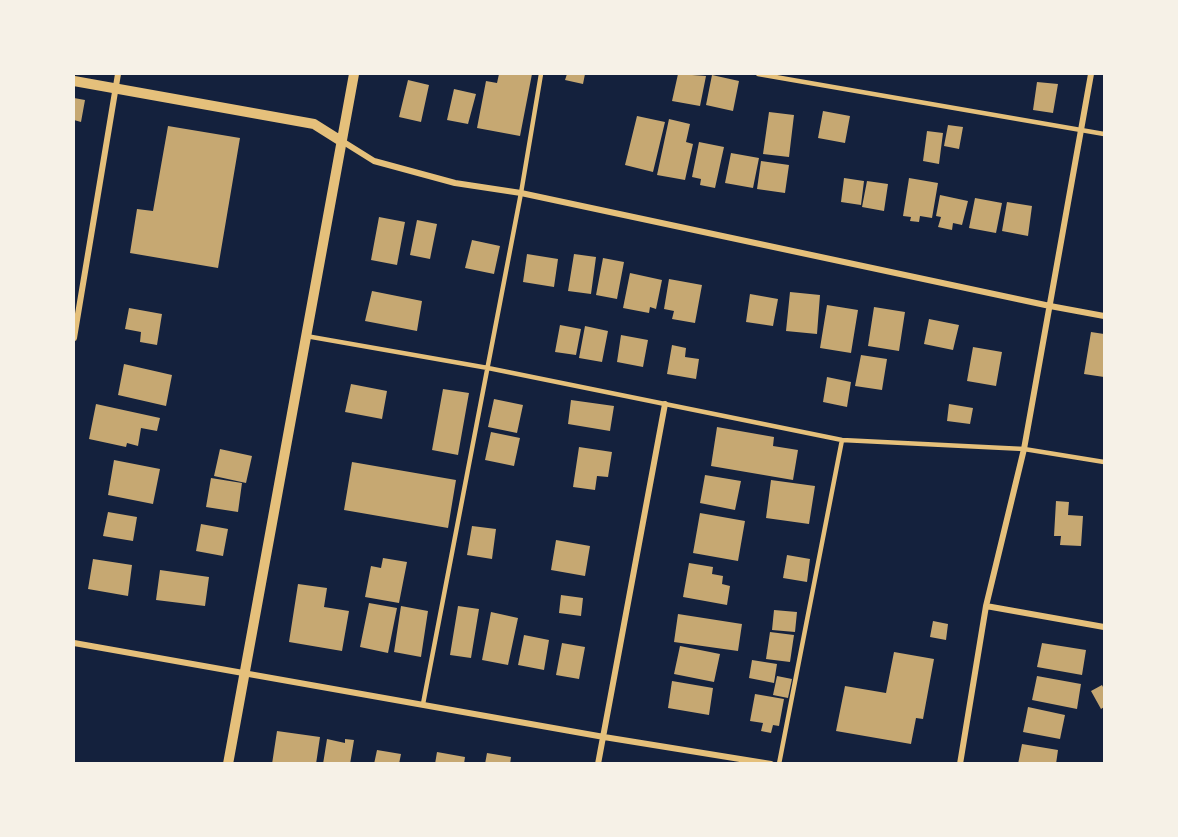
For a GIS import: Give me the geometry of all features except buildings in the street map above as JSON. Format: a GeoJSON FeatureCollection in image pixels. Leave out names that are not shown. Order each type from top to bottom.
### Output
{"type":"FeatureCollection","features":[{"type":"Feature","properties":{"kind":"street"},"geometry":{"type":"LineString","coordinates":[[74,338],[118,74]]}},
{"type":"Feature","properties":{"kind":"street"},"geometry":{"type":"LineString","coordinates":[[228,764],[354,74]]}},
{"type":"Feature","properties":{"kind":"street"},"geometry":{"type":"LineString","coordinates":[[960,764],[986,606],[1024,448],[1090,74]]}},
{"type":"Feature","properties":{"kind":"street"},"geometry":{"type":"LineString","coordinates":[[74,81],[314,124],[374,161],[455,183],[521,193],[1104,316]]}},
{"type":"Feature","properties":{"kind":"street"},"geometry":{"type":"LineString","coordinates":[[598,764],[665,404]]}},
{"type":"Feature","properties":{"kind":"street"},"geometry":{"type":"LineString","coordinates":[[986,606],[1104,627]]}},
{"type":"Feature","properties":{"kind":"street"},"geometry":{"type":"LineString","coordinates":[[74,642],[604,737],[771,764]]}},
{"type":"Feature","properties":{"kind":"lane"},"geometry":{"type":"LineString","coordinates":[[423,704],[521,193],[541,74]]}},
{"type":"Feature","properties":{"kind":"lane"},"geometry":{"type":"LineString","coordinates":[[758,74],[1104,134]]}},
{"type":"Feature","properties":{"kind":"lane"},"geometry":{"type":"LineString","coordinates":[[306,336],[488,368],[842,440],[1024,448],[1104,462]]}},
{"type":"Feature","properties":{"kind":"lane"},"geometry":{"type":"LineString","coordinates":[[778,764],[842,440]]}}]}
